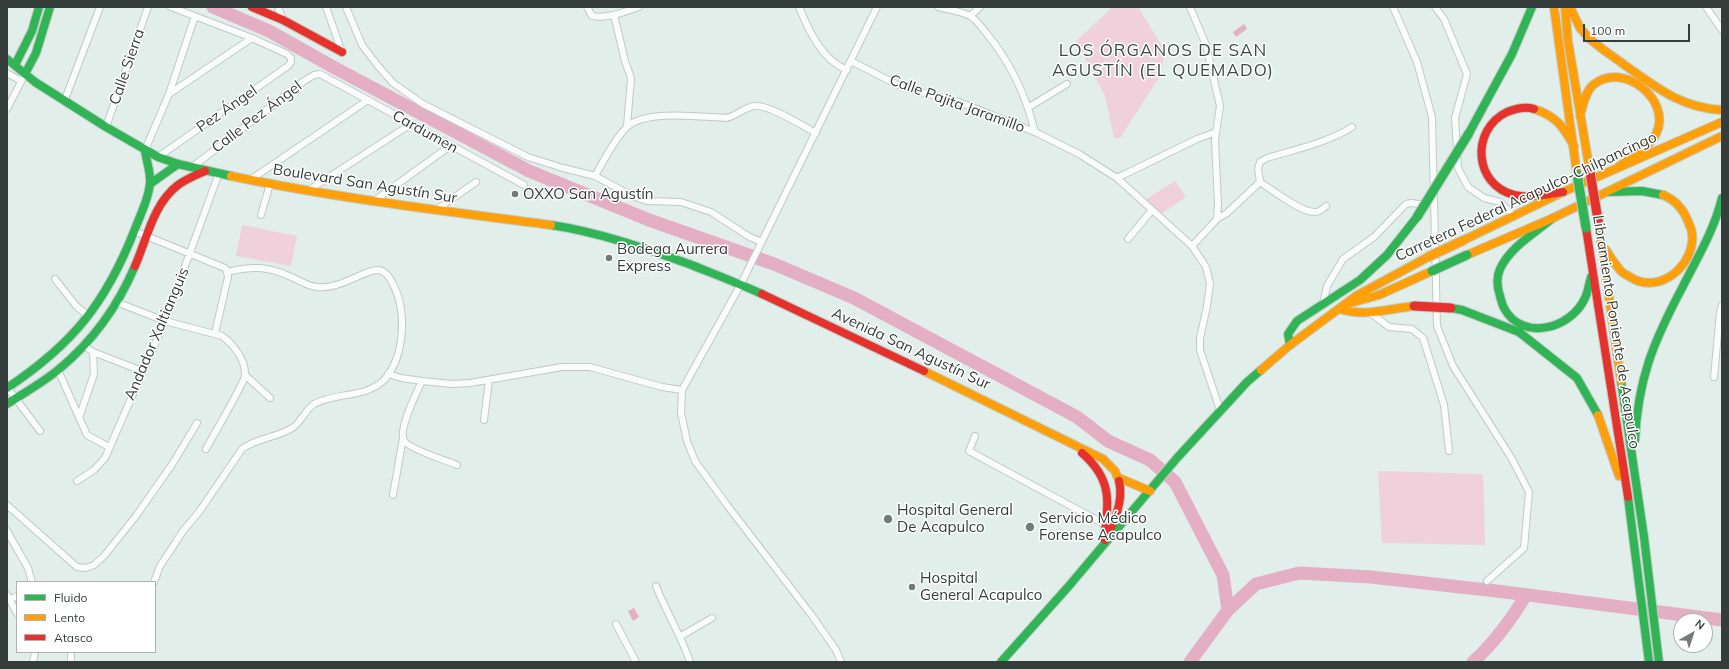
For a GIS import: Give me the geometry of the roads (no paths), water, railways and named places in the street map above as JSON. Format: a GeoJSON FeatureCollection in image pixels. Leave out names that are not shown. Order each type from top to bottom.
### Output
{"type":"FeatureCollection","features":[{"type":"Feature","properties":{"kind":"main road"},"geometry":{"type":"LineString","coordinates":[[15,65],[32,31],[39,7]]}},
{"type":"Feature","properties":{"kind":"main road"},"geometry":{"type":"LineString","coordinates":[[23,78],[36,53],[50,7]]}},
{"type":"Feature","properties":{"kind":"main road"},"geometry":{"type":"LineString","coordinates":[[252,7],[282,20],[342,52]]}},
{"type":"Feature","properties":{"kind":"main road"},"geometry":{"type":"LineString","coordinates":[[1290,345],[1288,334],[1290,329],[1297,321],[1360,280],[1387,255],[1417,216],[1469,133],[1512,54],[1532,7]]}},
{"type":"Feature","properties":{"kind":"main road","name":"Libramiento Poniente de Acapulco"},"geometry":{"type":"LineString","coordinates":[[1554,7],[1577,174],[1634,537],[1649,662]]}},
{"type":"Feature","properties":{"kind":"main road","name":"Libramiento Poniente de Acapulco"},"geometry":{"type":"LineString","coordinates":[[1565,7],[1568,41],[1601,239],[1644,537],[1659,662]]}},
{"type":"Feature","properties":{"kind":"main road"},"geometry":{"type":"LineString","coordinates":[[1570,7],[1581,28],[1591,40],[1659,89],[1676,100],[1691,105],[1705,109],[1722,110]]}},
{"type":"Feature","properties":{"kind":"main road","name":"Boulevard San Agustín Sur"},"geometry":{"type":"LineString","coordinates":[[7,59],[15,65],[23,78],[106,128],[158,157],[191,168],[270,184],[374,202],[555,226],[601,236],[650,250],[742,284]]}},
{"type":"Feature","properties":{"kind":"main road"},"geometry":{"type":"LineString","coordinates":[[1580,116],[1584,100],[1590,89],[1598,82],[1609,78],[1620,78],[1630,81],[1645,90],[1654,99],[1661,117],[1656,134],[1648,143],[1617,168]]}},
{"type":"Feature","properties":{"kind":"main road"},"geometry":{"type":"LineString","coordinates":[[1563,192],[1528,196],[1515,195],[1500,189],[1490,180],[1482,166],[1480,148],[1483,138],[1491,124],[1499,116],[1508,110],[1525,106],[1539,108],[1554,117],[1563,126],[1574,146]]}},
{"type":"Feature","properties":{"kind":"main road","name":"Carretera Federal Acapulco-Chilpancingo"},"geometry":{"type":"LineString","coordinates":[[1101,549],[1177,458],[1247,382],[1290,345],[1342,306],[1361,293],[1428,258],[1563,192],[1722,122]]}},
{"type":"Feature","properties":{"kind":"main road","name":"Carretera Federal Acapulco-Chilpancingo"},"geometry":{"type":"LineString","coordinates":[[1342,306],[1378,294],[1553,218],[1722,136]]}},
{"type":"Feature","properties":{"kind":"main road"},"geometry":{"type":"LineString","coordinates":[[7,387],[36,368],[62,348],[89,316],[113,279],[124,257],[150,184],[145,150]]}},
{"type":"Feature","properties":{"kind":"main road"},"geometry":{"type":"LineString","coordinates":[[150,184],[178,164]]}},
{"type":"Feature","properties":{"kind":"main road"},"geometry":{"type":"LineString","coordinates":[[7,404],[58,370],[83,345],[104,320],[116,302],[130,276],[147,237],[155,213],[174,188],[187,179],[206,171]]}},
{"type":"Feature","properties":{"kind":"main road"},"geometry":{"type":"LineString","coordinates":[[1601,239],[1612,261],[1620,272],[1632,280],[1644,283],[1657,283],[1675,274],[1687,259],[1692,245],[1692,230],[1687,216],[1677,203],[1670,198],[1653,193],[1607,192]]}},
{"type":"Feature","properties":{"kind":"main road"},"geometry":{"type":"LineString","coordinates":[[1635,479],[1635,430],[1638,397],[1648,359],[1661,329],[1711,232],[1722,198]]}},
{"type":"Feature","properties":{"kind":"main road"},"geometry":{"type":"LineString","coordinates":[[1553,218],[1509,255],[1501,267],[1497,282],[1499,297],[1506,311],[1517,322],[1530,328],[1546,329],[1560,326],[1573,317],[1582,305],[1590,288],[1592,265]]}},
{"type":"Feature","properties":{"kind":"main road","name":"Avenida San Agustín Sur"},"geometry":{"type":"LineString","coordinates":[[742,284],[979,397],[1103,460],[1119,478]]}},
{"type":"Feature","properties":{"kind":"main road"},"geometry":{"type":"LineString","coordinates":[[1342,306],[1359,314],[1372,314],[1402,307],[1414,306],[1451,308],[1462,310],[1519,332],[1577,378],[1597,414],[1629,506]]}},
{"type":"Feature","properties":{"kind":"main road","name":"Avenida San Agustín Sur"},"geometry":{"type":"LineString","coordinates":[[1067,442],[1096,465],[1107,486],[1108,500],[1106,525],[1101,549]]}},
{"type":"Feature","properties":{"kind":"main road"},"geometry":{"type":"LineString","coordinates":[[1119,478],[1150,491]]}},
{"type":"Feature","properties":{"kind":"main road"},"geometry":{"type":"LineString","coordinates":[[1001,662],[1101,549],[1112,526],[1120,502],[1121,487],[1119,478]]}},
{"type":"Feature","properties":{"kind":"street"},"geometry":{"type":"LineString","coordinates":[[64,102],[100,7]]}},
{"type":"Feature","properties":{"kind":"street","name":"Calle Sierra"},"geometry":{"type":"LineString","coordinates":[[106,128],[148,7]]}},
{"type":"Feature","properties":{"kind":"street"},"geometry":{"type":"LineString","coordinates":[[171,7],[252,38]]}},
{"type":"Feature","properties":{"kind":"street"},"geometry":{"type":"LineString","coordinates":[[278,7],[282,20]]}},
{"type":"Feature","properties":{"kind":"street"},"geometry":{"type":"LineString","coordinates":[[326,7],[342,52]]}},
{"type":"Feature","properties":{"kind":"street"},"geometry":{"type":"LineString","coordinates":[[346,7],[362,45],[378,66],[393,82],[423,104],[528,157],[595,176],[637,198],[647,201],[681,202],[711,212],[760,244]]}},
{"type":"Feature","properties":{"kind":"street"},"geometry":{"type":"LineString","coordinates":[[587,7],[592,16],[614,15],[639,7]]}},
{"type":"Feature","properties":{"kind":"street"},"geometry":{"type":"LineString","coordinates":[[799,7],[817,43],[827,57],[840,67],[847,70]]}},
{"type":"Feature","properties":{"kind":"street"},"geometry":{"type":"LineString","coordinates":[[841,662],[836,650],[813,617],[695,461],[687,441],[681,413],[682,390],[742,284],[760,244],[877,7]]}},
{"type":"Feature","properties":{"kind":"street"},"geometry":{"type":"LineString","coordinates":[[938,7],[970,16],[993,41],[1010,65],[1029,107],[1035,132]]}},
{"type":"Feature","properties":{"kind":"street"},"geometry":{"type":"LineString","coordinates":[[970,16],[979,7]]}},
{"type":"Feature","properties":{"kind":"street"},"geometry":{"type":"LineString","coordinates":[[1190,7],[1206,45],[1217,90],[1220,114],[1216,132],[1217,219]]}},
{"type":"Feature","properties":{"kind":"street"},"geometry":{"type":"LineString","coordinates":[[1393,7],[1417,62],[1432,117],[1437,326],[1453,366],[1512,459],[1529,492],[1524,548],[1488,581]]}},
{"type":"Feature","properties":{"kind":"street"},"geometry":{"type":"LineString","coordinates":[[1435,7],[1444,19],[1467,74],[1455,118],[1458,168],[1468,187],[1484,198],[1500,202],[1510,210],[1514,216]]}},
{"type":"Feature","properties":{"kind":"street"},"geometry":{"type":"LineString","coordinates":[[1706,7],[1720,20],[1722,30]]}},
{"type":"Feature","properties":{"kind":"street"},"geometry":{"type":"LineString","coordinates":[[595,176],[627,126],[631,78],[625,61],[614,15]]}},
{"type":"Feature","properties":{"kind":"street"},"geometry":{"type":"LineString","coordinates":[[145,150],[169,94],[196,16]]}},
{"type":"Feature","properties":{"kind":"street"},"geometry":{"type":"LineString","coordinates":[[169,94],[252,38]]}},
{"type":"Feature","properties":{"kind":"street","name":"Pez Ángel"},"geometry":{"type":"LineString","coordinates":[[158,157],[288,66],[291,62],[291,58],[287,54],[252,38]]}},
{"type":"Feature","properties":{"kind":"street","name":"Calle Pajita Jaramillo"},"geometry":{"type":"LineString","coordinates":[[851,61],[896,84],[959,102],[1035,132],[1079,154],[1117,178],[1192,246],[1206,267],[1210,284],[1200,338],[1200,350],[1220,410]]}},
{"type":"Feature","properties":{"kind":"street"},"geometry":{"type":"LineString","coordinates":[[7,72],[23,78],[7,109]]}},
{"type":"Feature","properties":{"kind":"street","name":"Calle Pez Ángel"},"geometry":{"type":"LineString","coordinates":[[191,168],[304,81],[314,75],[320,74],[326,77]]}},
{"type":"Feature","properties":{"kind":"street","name":"Cardumen"},"geometry":{"type":"LineString","coordinates":[[326,77],[524,185]]}},
{"type":"Feature","properties":{"kind":"street"},"geometry":{"type":"LineString","coordinates":[[1029,107],[1067,84]]}},
{"type":"Feature","properties":{"kind":"street"},"geometry":{"type":"LineString","coordinates":[[250,180],[368,100]]}},
{"type":"Feature","properties":{"kind":"street"},"geometry":{"type":"LineString","coordinates":[[627,126],[648,117],[733,117],[745,108],[756,105],[778,113],[816,133]]}},
{"type":"Feature","properties":{"kind":"street"},"geometry":{"type":"LineString","coordinates":[[309,190],[411,124]]}},
{"type":"Feature","properties":{"kind":"street"},"geometry":{"type":"LineString","coordinates":[[1326,206],[1320,211],[1311,212],[1260,182],[1258,169],[1260,162],[1267,158],[1322,142],[1352,127]]}},
{"type":"Feature","properties":{"kind":"street"},"geometry":{"type":"LineString","coordinates":[[1117,178],[1197,139],[1216,132]]}},
{"type":"Feature","properties":{"kind":"street"},"geometry":{"type":"LineString","coordinates":[[374,202],[450,146]]}},
{"type":"Feature","properties":{"kind":"street","name":"Andador Xaltianguis"},"geometry":{"type":"LineString","coordinates":[[77,481],[100,466],[105,458],[165,321],[219,174]]}},
{"type":"Feature","properties":{"kind":"street"},"geometry":{"type":"LineString","coordinates":[[436,210],[476,182]]}},
{"type":"Feature","properties":{"kind":"street"},"geometry":{"type":"LineString","coordinates":[[1192,246],[1217,219],[1227,213],[1260,182]]}},
{"type":"Feature","properties":{"kind":"street"},"geometry":{"type":"LineString","coordinates":[[261,215],[270,184]]}},
{"type":"Feature","properties":{"kind":"street"},"geometry":{"type":"LineString","coordinates":[[1323,305],[1327,286],[1343,259],[1374,237],[1406,204],[1420,204],[1433,207]]}},
{"type":"Feature","properties":{"kind":"street"},"geometry":{"type":"LineString","coordinates":[[1128,239],[1152,210]]}},
{"type":"Feature","properties":{"kind":"street"},"geometry":{"type":"LineString","coordinates":[[134,230],[147,237],[220,265],[227,272],[228,277],[215,333]]}},
{"type":"Feature","properties":{"kind":"street"},"geometry":{"type":"LineString","coordinates":[[154,581],[160,566],[183,531],[200,512],[242,449],[249,443],[291,429],[313,404],[374,388],[388,374],[397,354],[402,333],[403,317],[400,299],[389,277],[383,271],[378,270],[368,272],[332,286],[318,287],[304,284],[289,276],[264,268],[247,267],[227,272]]}},
{"type":"Feature","properties":{"kind":"street"},"geometry":{"type":"LineString","coordinates":[[55,279],[77,307],[89,316]]}},
{"type":"Feature","properties":{"kind":"street"},"geometry":{"type":"LineString","coordinates":[[116,302],[165,321],[215,333],[229,341],[239,353],[244,365],[245,375],[235,397],[206,449]]}},
{"type":"Feature","properties":{"kind":"street"},"geometry":{"type":"LineString","coordinates":[[1714,377],[1720,312],[1722,305]]}},
{"type":"Feature","properties":{"kind":"street"},"geometry":{"type":"LineString","coordinates":[[1372,314],[1389,328],[1412,329],[1423,338],[1444,406],[1450,451]]}},
{"type":"Feature","properties":{"kind":"street"},"geometry":{"type":"LineString","coordinates":[[83,345],[93,352],[142,371]]}},
{"type":"Feature","properties":{"kind":"street"},"geometry":{"type":"LineString","coordinates":[[79,418],[94,374],[93,352]]}},
{"type":"Feature","properties":{"kind":"street"},"geometry":{"type":"LineString","coordinates":[[388,374],[401,378],[452,384],[470,383],[562,367],[590,367],[662,387],[682,390]]}},
{"type":"Feature","properties":{"kind":"street"},"geometry":{"type":"LineString","coordinates":[[58,370],[88,435],[109,447]]}},
{"type":"Feature","properties":{"kind":"street"},"geometry":{"type":"LineString","coordinates":[[245,375],[270,398]]}},
{"type":"Feature","properties":{"kind":"street"},"geometry":{"type":"LineString","coordinates":[[484,420],[489,380]]}},
{"type":"Feature","properties":{"kind":"street"},"geometry":{"type":"LineString","coordinates":[[393,495],[403,438],[402,433],[422,381]]}},
{"type":"Feature","properties":{"kind":"street"},"geometry":{"type":"LineString","coordinates":[[7,387],[40,431]]}},
{"type":"Feature","properties":{"kind":"street"},"geometry":{"type":"LineString","coordinates":[[7,505],[77,567],[90,567],[104,556],[136,516],[184,447],[197,423]]}},
{"type":"Feature","properties":{"kind":"street"},"geometry":{"type":"LineString","coordinates":[[975,436],[968,451],[1106,525]]}},
{"type":"Feature","properties":{"kind":"street"},"geometry":{"type":"LineString","coordinates":[[403,438],[406,443],[422,451],[457,464]]}},
{"type":"Feature","properties":{"kind":"street"},"geometry":{"type":"LineString","coordinates":[[7,531],[28,568],[32,581]]}},
{"type":"Feature","properties":{"kind":"street"},"geometry":{"type":"LineString","coordinates":[[656,586],[666,611],[681,636],[690,662]]}},
{"type":"Feature","properties":{"kind":"street"},"geometry":{"type":"LineString","coordinates":[[8,597],[16,611]]}},
{"type":"Feature","properties":{"kind":"street"},"geometry":{"type":"LineString","coordinates":[[681,636],[712,618]]}},
{"type":"Feature","properties":{"kind":"street"},"geometry":{"type":"LineString","coordinates":[[616,624],[636,662]]}},
{"type":"Feature","properties":{"kind":"waterway"},"geometry":{"type":"LineString","coordinates":[[213,7],[269,31],[335,68],[529,171],[649,220],[774,264],[854,298],[1077,417],[1108,441],[1150,460],[1175,482],[1223,575],[1228,610]]}},
{"type":"Feature","properties":{"kind":"waterway"},"geometry":{"type":"LineString","coordinates":[[1190,662],[1228,610],[1256,584],[1299,573],[1371,577],[1505,592],[1722,620]]}},
{"type":"Feature","properties":{"kind":"waterway"},"geometry":{"type":"LineString","coordinates":[[1473,662],[1502,630],[1526,595]]}},
{"type":"Feature","properties":{"kind":"place","name":"OXXO San Agustín"},"geometry":{"type":"Point","coordinates":[515,194]}},
{"type":"Feature","properties":{"kind":"place","name":"Bodega Aurrera Express"},"geometry":{"type":"Point","coordinates":[609,258]}},
{"type":"Feature","properties":{"kind":"place","name":"Hospital General De Acapulco"},"geometry":{"type":"Point","coordinates":[888,519]}},
{"type":"Feature","properties":{"kind":"place","name":"Servicio Médico Forense Acapulco"},"geometry":{"type":"Point","coordinates":[1030,527]}},
{"type":"Feature","properties":{"kind":"place","name":"Hospital General Acapulco"},"geometry":{"type":"Point","coordinates":[912,587]}},
{"type":"Feature","properties":{"kind":"district","name":"LOS ÓRGANOS DE SAN AGUSTÍN (EL QUEMADO)"},"geometry":{"type":"Point","coordinates":[1163,61]}}]}
